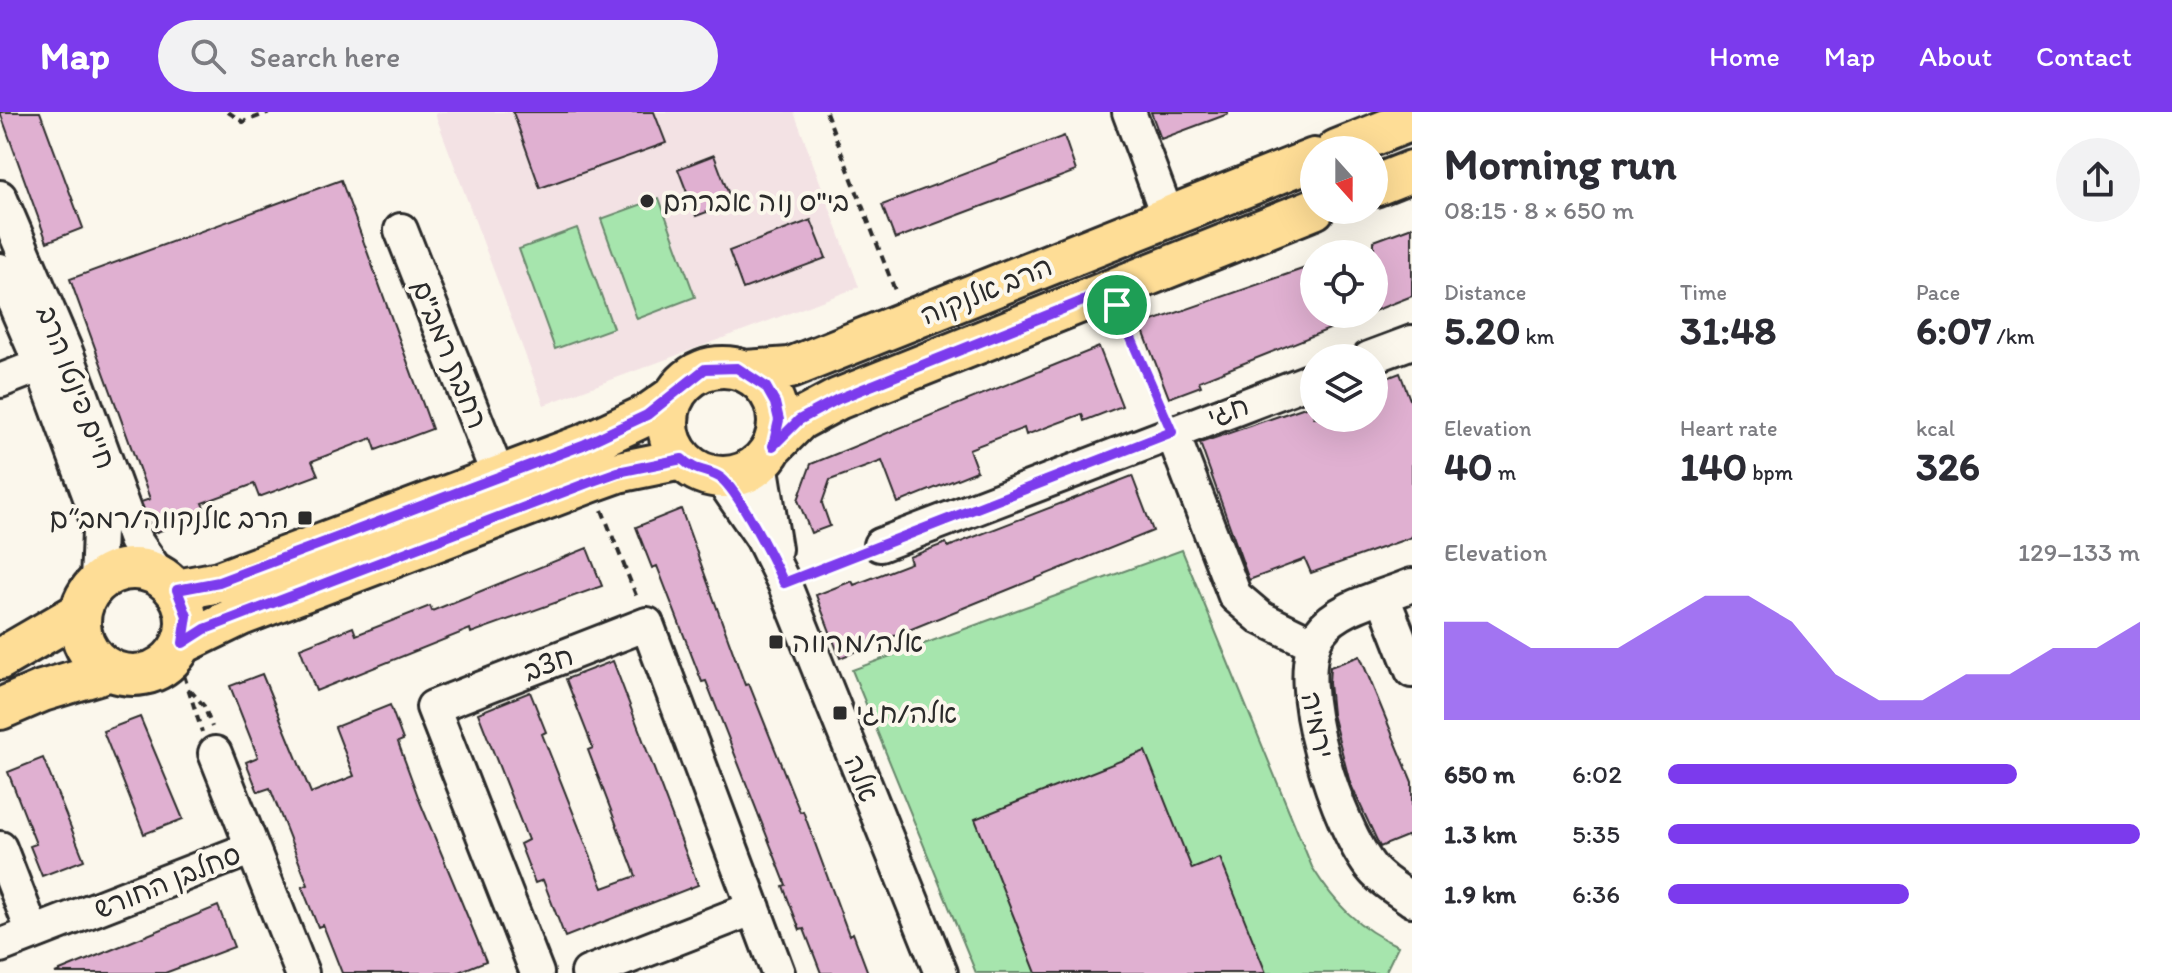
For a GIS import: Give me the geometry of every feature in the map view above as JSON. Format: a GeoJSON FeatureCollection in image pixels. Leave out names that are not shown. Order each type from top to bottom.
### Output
{"type":"FeatureCollection","features":[{"type":"Feature","properties":{"kind":"main road"},"geometry":{"type":"LineString","coordinates":[[1372,136],[1412,120]]}},
{"type":"Feature","properties":{"kind":"main road","name":"הרב אלנקוה"},"geometry":{"type":"LineString","coordinates":[[745,371],[790,368],[1300,165]]}},
{"type":"Feature","properties":{"kind":"main road"},"geometry":{"type":"LineString","coordinates":[[1388,180],[1412,171]]}},
{"type":"Feature","properties":{"kind":"main road","name":"הרב אלנקוה"},"geometry":{"type":"LineString","coordinates":[[767,454],[799,420],[838,399],[1300,215]]}},
{"type":"Feature","properties":{"kind":"main road"},"geometry":{"type":"LineString","coordinates":[[0,659],[89,597],[120,570],[133,568],[168,582],[219,582],[499,478],[615,430],[674,396],[690,377],[705,369],[729,367],[745,371],[766,387],[775,403],[779,420],[767,454],[737,476],[720,477],[695,470],[682,459],[668,429],[674,396]]}},
{"type":"Feature","properties":{"kind":"main road"},"geometry":{"type":"LineString","coordinates":[[89,597],[83,641],[98,663],[111,670],[140,675],[183,663],[229,619],[618,472],[682,459]]}},
{"type":"Feature","properties":{"kind":"main road"},"geometry":{"type":"LineString","coordinates":[[168,582],[187,616],[183,663]]}},
{"type":"Feature","properties":{"kind":"main road"},"geometry":{"type":"LineString","coordinates":[[0,709],[111,670]]}},
{"type":"Feature","properties":{"kind":"street"},"geometry":{"type":"LineString","coordinates":[[1129,112],[1168,217]]}},
{"type":"Feature","properties":{"kind":"street","name":"חיים פינטו הרב"},"geometry":{"type":"LineString","coordinates":[[0,197],[67,354],[135,540],[168,582]]}},
{"type":"Feature","properties":{"kind":"street","name":"רחבת רמב\"ם"},"geometry":{"type":"LineString","coordinates":[[401,230],[499,478]]}},
{"type":"Feature","properties":{"kind":"street","name":"חיים פינטו הרב"},"geometry":{"type":"LineString","coordinates":[[0,270],[41,365],[94,510],[99,531],[89,597]]}},
{"type":"Feature","properties":{"kind":"street"},"geometry":{"type":"LineString","coordinates":[[1388,351],[1412,342]]}},
{"type":"Feature","properties":{"kind":"street"},"geometry":{"type":"LineString","coordinates":[[0,381],[41,365]]}},
{"type":"Feature","properties":{"kind":"street","name":"חגי"},"geometry":{"type":"LineString","coordinates":[[880,545],[1300,384]]}},
{"type":"Feature","properties":{"kind":"street"},"geometry":{"type":"LineString","coordinates":[[1172,432],[1235,596],[1261,618],[1314,644],[1321,630],[1340,615],[1398,591],[1412,671]]}},
{"type":"Feature","properties":{"kind":"street","name":"אלה"},"geometry":{"type":"LineString","coordinates":[[767,454],[771,536],[784,583]]}},
{"type":"Feature","properties":{"kind":"street","name":"אלה"},"geometry":{"type":"LineString","coordinates":[[720,477],[762,538],[784,583],[941,973]]}},
{"type":"Feature","properties":{"kind":"street","name":"חצב"},"geometry":{"type":"LineString","coordinates":[[537,973],[433,707],[647,624],[778,973]]}},
{"type":"Feature","properties":{"kind":"street","name":"ירמיה"},"geometry":{"type":"LineString","coordinates":[[1314,644],[1308,685],[1315,734],[1332,784],[1354,840],[1374,871],[1412,900]]}},
{"type":"Feature","properties":{"kind":"street","name":"סחלבן החורש"},"geometry":{"type":"LineString","coordinates":[[0,946],[252,848],[215,753]]}},
{"type":"Feature","properties":{"kind":"street"},"geometry":{"type":"LineString","coordinates":[[0,848],[33,933]]}},
{"type":"Feature","properties":{"kind":"street"},"geometry":{"type":"LineString","coordinates":[[252,848],[302,973]]}},
{"type":"Feature","properties":{"kind":"street"},"geometry":{"type":"LineString","coordinates":[[588,973],[754,908]]}},
{"type":"Feature","properties":{"kind":"path"},"geometry":{"type":"LineString","coordinates":[[228,112],[243,122],[270,112]]}},
{"type":"Feature","properties":{"kind":"path"},"geometry":{"type":"LineString","coordinates":[[826,112],[907,322]]}},
{"type":"Feature","properties":{"kind":"path"},"geometry":{"type":"LineString","coordinates":[[1110,290],[1172,432]]}},
{"type":"Feature","properties":{"kind":"path"},"geometry":{"type":"LineString","coordinates":[[590,482],[630,580]]}},
{"type":"Feature","properties":{"kind":"path"},"geometry":{"type":"LineString","coordinates":[[784,583],[880,545]]}},
{"type":"Feature","properties":{"kind":"path"},"geometry":{"type":"LineString","coordinates":[[183,663],[205,742],[215,753]]}},
{"type":"Feature","properties":{"kind":"path"},"geometry":{"type":"LineString","coordinates":[[183,663],[216,737],[215,753]]}},
{"type":"Feature","properties":{"kind":"shaded area","name":"בי\"ס נוה אברהם"},"geometry":{"type":"Polygon","coordinates":[[[794,112],[859,287],[544,405],[435,114],[794,112]]]}},
{"type":"Feature","properties":{"kind":"green space"},"geometry":{"type":"Polygon","coordinates":[[[659,198],[695,297],[637,319],[601,219],[659,198]]]}},
{"type":"Feature","properties":{"kind":"green space"},"geometry":{"type":"Polygon","coordinates":[[[577,228],[613,328],[555,349],[519,249],[577,228]]]}},
{"type":"Feature","properties":{"kind":"green space"},"geometry":{"type":"Polygon","coordinates":[[[1182,550],[1312,867],[1349,914],[1398,946],[1385,973],[976,973],[852,670],[1182,550]]]}},
{"type":"Feature","properties":{"kind":"building"},"geometry":{"type":"Polygon","coordinates":[[[0,112],[40,112],[83,228],[47,242],[0,112]]]}},
{"type":"Feature","properties":{"kind":"building"},"geometry":{"type":"Polygon","coordinates":[[[513,112],[654,112],[666,143],[540,188],[513,112]]]}},
{"type":"Feature","properties":{"kind":"building"},"geometry":{"type":"Polygon","coordinates":[[[1151,112],[1228,112],[1228,114],[1161,139],[1151,112]]]}},
{"type":"Feature","properties":{"kind":"building"},"geometry":{"type":"Polygon","coordinates":[[[1064,136],[1076,171],[895,239],[882,205],[1064,136]]]}},
{"type":"Feature","properties":{"kind":"building"},"geometry":{"type":"Polygon","coordinates":[[[714,155],[732,203],[696,216],[678,169],[714,155]]]}},
{"type":"Feature","properties":{"kind":"building"},"geometry":{"type":"Polygon","coordinates":[[[341,180],[432,429],[376,450],[372,438],[312,461],[318,475],[259,497],[254,484],[202,503],[207,514],[154,533],[141,502],[150,499],[70,279],[341,180]]]}},
{"type":"Feature","properties":{"kind":"building"},"geometry":{"type":"Polygon","coordinates":[[[811,220],[826,258],[743,289],[729,251],[811,220]]]}},
{"type":"Feature","properties":{"kind":"building"},"geometry":{"type":"Polygon","coordinates":[[[1412,227],[1412,296],[1388,305],[1388,240],[1377,240],[1412,227]]]}},
{"type":"Feature","properties":{"kind":"building"},"geometry":{"type":"Polygon","coordinates":[[[1300,270],[1300,328],[1332,328],[1199,381],[1201,386],[1169,398],[1141,325],[1300,270]]]}},
{"type":"Feature","properties":{"kind":"building"},"geometry":{"type":"Polygon","coordinates":[[[1099,347],[1122,406],[1084,421],[1082,414],[1026,435],[1024,428],[969,449],[977,471],[898,503],[882,461],[830,480],[822,503],[830,526],[811,533],[798,500],[811,464],[1099,347]]]}},
{"type":"Feature","properties":{"kind":"building"},"geometry":{"type":"Polygon","coordinates":[[[1400,373],[1412,405],[1412,537],[1311,573],[1305,559],[1249,580],[1200,443],[1300,409],[1300,432],[1388,432],[1388,378],[1400,373]]]}},
{"type":"Feature","properties":{"kind":"building"},"geometry":{"type":"Polygon","coordinates":[[[1132,476],[1153,531],[840,658],[816,595],[852,581],[854,585],[911,563],[909,557],[946,543],[948,547],[1132,476]]]}},
{"type":"Feature","properties":{"kind":"building"},"geometry":{"type":"Polygon","coordinates":[[[681,509],[745,685],[749,684],[800,812],[803,811],[849,935],[853,933],[868,973],[821,973],[804,929],[800,930],[783,886],[786,885],[706,681],[702,682],[657,566],[652,568],[636,527],[681,509]]]}},
{"type":"Feature","properties":{"kind":"building"},"geometry":{"type":"Polygon","coordinates":[[[587,548],[602,586],[471,633],[470,629],[316,691],[300,648],[353,627],[356,635],[430,606],[432,611],[587,548]]]}},
{"type":"Feature","properties":{"kind":"building"},"geometry":{"type":"Polygon","coordinates":[[[1360,656],[1412,782],[1412,834],[1380,847],[1350,783],[1332,714],[1330,667],[1360,656]]]}},
{"type":"Feature","properties":{"kind":"building"},"geometry":{"type":"Polygon","coordinates":[[[613,661],[698,885],[565,937],[543,880],[535,883],[520,844],[528,840],[478,713],[530,692],[546,732],[542,734],[603,888],[636,876],[588,750],[593,748],[566,679],[613,661]]]}},
{"type":"Feature","properties":{"kind":"building"},"geometry":{"type":"Polygon","coordinates":[[[262,674],[311,793],[354,776],[335,727],[390,705],[403,740],[398,742],[420,802],[486,961],[456,973],[342,973],[323,925],[318,927],[302,887],[308,885],[270,788],[258,792],[246,762],[258,757],[230,686],[262,674]]]}},
{"type":"Feature","properties":{"kind":"building"},"geometry":{"type":"Polygon","coordinates":[[[140,717],[183,819],[144,834],[103,731],[140,717]]]}},
{"type":"Feature","properties":{"kind":"building"},"geometry":{"type":"Polygon","coordinates":[[[1145,751],[1192,869],[1220,858],[1266,973],[1036,973],[975,819],[1145,751]]]}},
{"type":"Feature","properties":{"kind":"building"},"geometry":{"type":"Polygon","coordinates":[[[43,758],[84,860],[42,876],[30,846],[36,844],[8,772],[43,758]]]}},
{"type":"Feature","properties":{"kind":"building"},"geometry":{"type":"Polygon","coordinates":[[[218,906],[234,947],[165,973],[55,973],[218,906]]]}},
{"type":"Feature","properties":{"kind":"place","name":"בי\"ס נוה אברהם"},"geometry":{"type":"Point","coordinates":[647,201]}},
{"type":"Feature","properties":{"kind":"place","name":"הרב אלנקווה/רמב״ם"},"geometry":{"type":"Point","coordinates":[305,518]}},
{"type":"Feature","properties":{"kind":"place","name":"אלה/מרווה"},"geometry":{"type":"Point","coordinates":[776,642]}},
{"type":"Feature","properties":{"kind":"place","name":"אלה/חגי"},"geometry":{"type":"Point","coordinates":[840,713]}},
{"type":"Feature","properties":{"kind":"route"},"geometry":{"type":"LineString","coordinates":[[1110,290],[1117,305],[1172,432],[784,583],[762,538],[720,477],[695,470],[682,459],[618,472],[590,482],[205,629],[183,643],[187,616],[177,590],[219,582],[583,445],[647,415],[674,396],[690,377],[705,369],[737,368],[754,376],[766,387],[775,403],[779,420],[773,446],[799,420],[838,399],[1110,290]]}}]}
